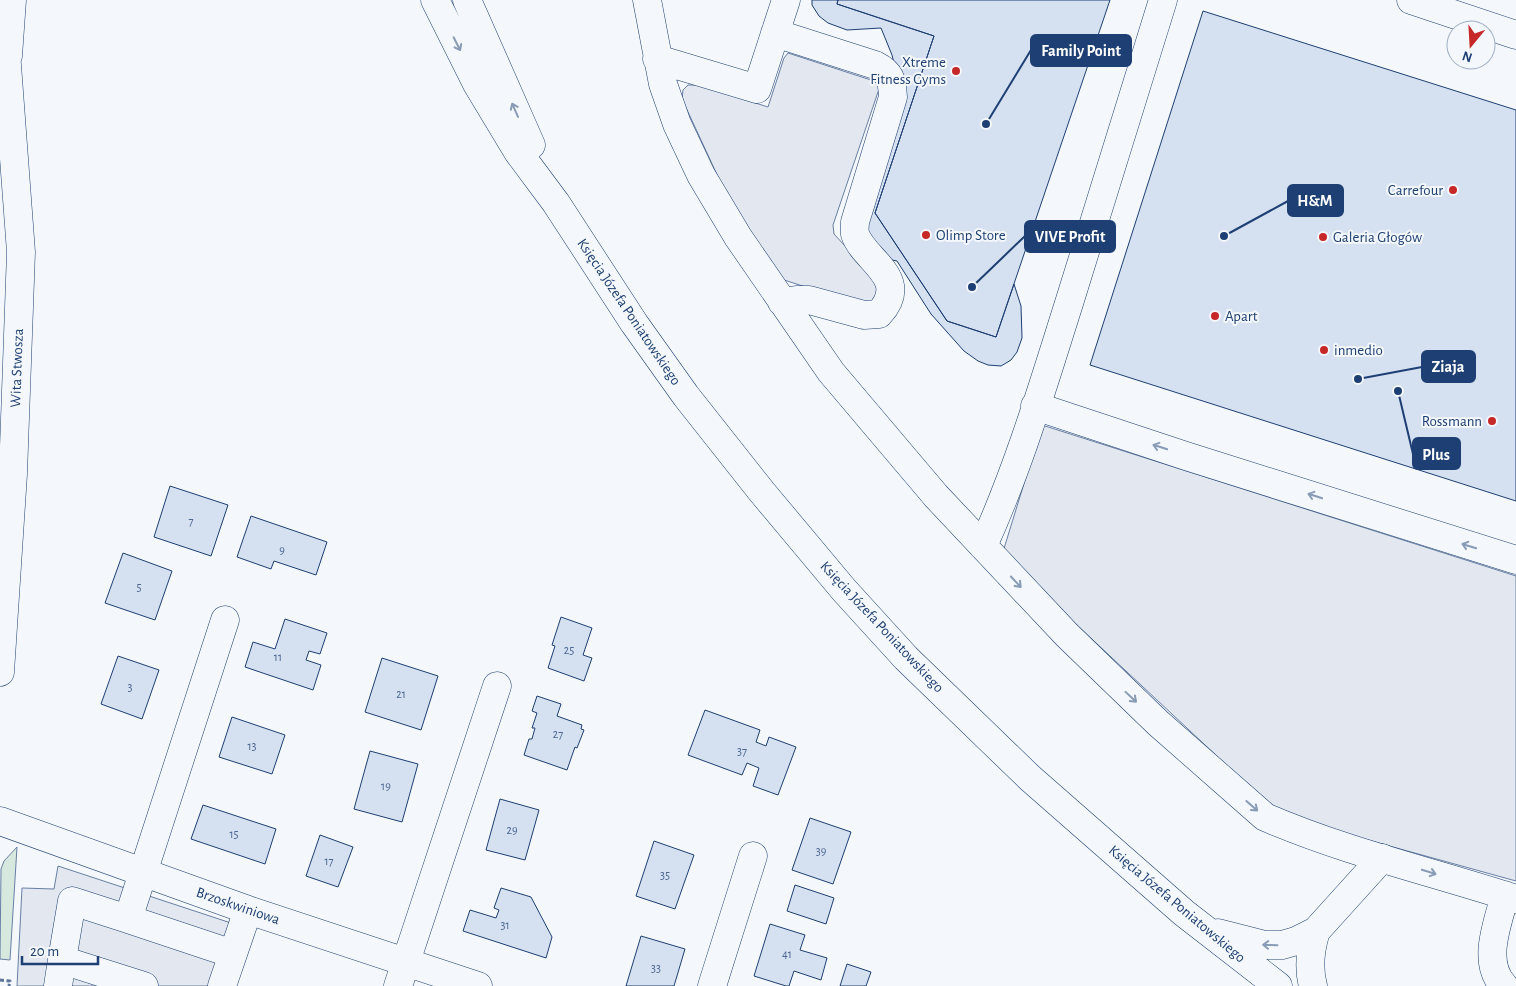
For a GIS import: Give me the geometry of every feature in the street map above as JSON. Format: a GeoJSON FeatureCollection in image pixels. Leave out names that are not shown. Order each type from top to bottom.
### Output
{"type":"FeatureCollection","features":[{"type":"Feature","properties":{"kind":"street","name":"Wita Stwosza"},"geometry":{"type":"LineString","coordinates":[[0,672],[13,474],[21,252],[7,65],[12,0]]}},
{"type":"Feature","properties":{"kind":"street","name":"Księcia Józefa Poniatowskiego"},"geometry":{"type":"LineString","coordinates":[[435,0],[477,84],[518,152],[556,203],[634,323],[686,396],[762,492],[844,590],[906,658],[1030,778],[1206,930],[1278,986]]}},
{"type":"Feature","properties":{"kind":"street","name":"Księcia Józefa Poniatowskiego"},"geometry":{"type":"LineString","coordinates":[[467,0],[556,203]]}},
{"type":"Feature","properties":{"kind":"street"},"geometry":{"type":"LineString","coordinates":[[647,0],[663,84],[674,117],[701,175],[738,237],[831,372],[936,496],[1113,681],[1265,818],[1382,858],[1510,897],[1492,946],[1494,965],[1504,986]]}},
{"type":"Feature","properties":{"kind":"street"},"geometry":{"type":"LineString","coordinates":[[657,59],[757,89],[786,0]]}},
{"type":"Feature","properties":{"kind":"street"},"geometry":{"type":"LineString","coordinates":[[984,546],[996,519],[1036,406],[1163,0]]}},
{"type":"Feature","properties":{"kind":"street"},"geometry":{"type":"LineString","coordinates":[[1411,0],[1516,35]]}},
{"type":"Feature","properties":{"kind":"street"},"geometry":{"type":"LineString","coordinates":[[775,33],[875,65],[885,70],[892,81],[893,97],[855,222],[855,234],[888,279],[890,293],[887,306],[879,314],[864,315],[809,300],[782,302]]}},
{"type":"Feature","properties":{"kind":"street","name":"Wita Stwosza"},"geometry":{"type":"LineString","coordinates":[[0,36],[7,65]]}},
{"type":"Feature","properties":{"kind":"street"},"geometry":{"type":"LineString","coordinates":[[1036,406],[1186,456],[1516,560]]}},
{"type":"Feature","properties":{"kind":"street"},"geometry":{"type":"LineString","coordinates":[[128,919],[225,620]]}},
{"type":"Feature","properties":{"kind":"street"},"geometry":{"type":"LineString","coordinates":[[402,974],[497,686]]}},
{"type":"Feature","properties":{"kind":"street","name":"Brzoskwiniowa"},"geometry":{"type":"LineString","coordinates":[[0,821],[248,910],[402,974],[478,986]]}},
{"type":"Feature","properties":{"kind":"street"},"geometry":{"type":"LineString","coordinates":[[712,986],[753,856]]}},
{"type":"Feature","properties":{"kind":"street"},"geometry":{"type":"LineString","coordinates":[[1206,930],[1265,945],[1282,945],[1296,941],[1316,932],[1382,858]]}},
{"type":"Feature","properties":{"kind":"street"},"geometry":{"type":"LineString","coordinates":[[144,986],[60,973],[72,901],[233,954]]}},
{"type":"Feature","properties":{"kind":"street"},"geometry":{"type":"LineString","coordinates":[[222,986],[248,910]]}},
{"type":"Feature","properties":{"kind":"street"},"geometry":{"type":"LineString","coordinates":[[1313,986],[1310,964],[1311,948],[1316,932]]}},
{"type":"Feature","properties":{"kind":"path"},"geometry":{"type":"LineString","coordinates":[[0,980],[10,981],[9,986]]}},
{"type":"Feature","properties":{"kind":"shaded area"},"geometry":{"type":"Polygon","coordinates":[[[788,53],[877,82],[879,89],[833,225],[834,234],[877,283],[878,303],[861,305],[781,279],[726,194],[682,99],[683,90],[688,85],[699,85],[768,107],[784,58],[788,53]]]}},
{"type":"Feature","properties":{"kind":"shaded area"},"geometry":{"type":"Polygon","coordinates":[[[1042,425],[1516,576],[1516,881],[1281,816],[1002,555],[1042,425]]]}},
{"type":"Feature","properties":{"kind":"shaded area"},"geometry":{"type":"Polygon","coordinates":[[[17,847],[10,960],[0,959],[1,869],[4,861],[17,847]]]}},
{"type":"Feature","properties":{"kind":"shaded area"},"geometry":{"type":"Polygon","coordinates":[[[58,866],[231,923],[210,986],[17,986],[22,888],[54,889],[58,866]]]}},
{"type":"Feature","properties":{"kind":"building"},"geometry":{"type":"Polygon","coordinates":[[[812,0],[838,0],[837,4],[934,36],[875,213],[947,321],[996,337],[1014,284],[1021,306],[1022,338],[1017,352],[1011,360],[1001,366],[988,365],[978,361],[964,351],[931,314],[897,261],[887,259],[864,235],[898,80],[892,55],[881,28],[847,30],[828,23],[819,16],[812,5],[812,0]]]}},
{"type":"Feature","properties":{"kind":"building"},"geometry":{"type":"Polygon","coordinates":[[[838,0],[1110,0],[996,337],[947,321],[875,213],[934,36],[837,4],[838,0]]]}},
{"type":"Feature","properties":{"kind":"building","name":"Galeria Głogów"},"geometry":{"type":"Polygon","coordinates":[[[1203,11],[1516,110],[1516,501],[1090,365],[1203,11]]]}},
{"type":"Feature","properties":{"kind":"building"},"geometry":{"type":"Polygon","coordinates":[[[170,486],[228,505],[211,556],[154,537],[170,486]]]}},
{"type":"Feature","properties":{"kind":"building"},"geometry":{"type":"Polygon","coordinates":[[[251,516],[327,542],[316,575],[274,561],[271,569],[237,557],[251,516]]]}},
{"type":"Feature","properties":{"kind":"building"},"geometry":{"type":"Polygon","coordinates":[[[123,553],[172,571],[155,620],[105,603],[123,553]]]}},
{"type":"Feature","properties":{"kind":"building"},"geometry":{"type":"Polygon","coordinates":[[[561,617],[592,628],[583,655],[592,658],[584,681],[548,668],[555,646],[552,645],[561,617]]]}},
{"type":"Feature","properties":{"kind":"building"},"geometry":{"type":"Polygon","coordinates":[[[285,619],[327,633],[320,654],[309,651],[306,660],[321,665],[313,690],[245,667],[253,642],[275,649],[285,619]]]}},
{"type":"Feature","properties":{"kind":"building"},"geometry":{"type":"Polygon","coordinates":[[[118,656],[159,670],[142,719],[101,704],[118,656]]]}},
{"type":"Feature","properties":{"kind":"building"},"geometry":{"type":"Polygon","coordinates":[[[382,658],[438,676],[421,730],[365,712],[382,658]]]}},
{"type":"Feature","properties":{"kind":"building"},"geometry":{"type":"Polygon","coordinates":[[[537,696],[561,704],[557,716],[582,725],[581,729],[584,730],[577,748],[575,747],[567,770],[524,755],[535,728],[532,728],[537,713],[532,711],[537,696]]]}},
{"type":"Feature","properties":{"kind":"building"},"geometry":{"type":"Polygon","coordinates":[[[705,710],[760,730],[756,742],[766,746],[769,737],[796,747],[778,795],[753,786],[759,768],[747,763],[742,775],[688,755],[705,710]]]}},
{"type":"Feature","properties":{"kind":"building"},"geometry":{"type":"Polygon","coordinates":[[[232,717],[285,735],[272,774],[219,757],[232,717]]]}},
{"type":"Feature","properties":{"kind":"building"},"geometry":{"type":"Polygon","coordinates":[[[370,751],[418,764],[402,822],[354,809],[370,751]]]}},
{"type":"Feature","properties":{"kind":"building"},"geometry":{"type":"Polygon","coordinates":[[[500,799],[539,810],[525,860],[486,850],[500,799]]]}},
{"type":"Feature","properties":{"kind":"building"},"geometry":{"type":"Polygon","coordinates":[[[203,805],[276,829],[265,864],[191,839],[203,805]]]}},
{"type":"Feature","properties":{"kind":"building"},"geometry":{"type":"Polygon","coordinates":[[[810,818],[851,832],[833,884],[792,870],[810,818]]]}},
{"type":"Feature","properties":{"kind":"building"},"geometry":{"type":"Polygon","coordinates":[[[320,835],[353,847],[338,887],[306,876],[320,835]]]}},
{"type":"Feature","properties":{"kind":"building"},"geometry":{"type":"Polygon","coordinates":[[[654,841],[694,855],[675,909],[636,896],[654,841]]]}},
{"type":"Feature","properties":{"kind":"building"},"geometry":{"type":"Polygon","coordinates":[[[795,885],[834,898],[826,924],[787,911],[795,885]]]}},
{"type":"Feature","properties":{"kind":"building"},"geometry":{"type":"Polygon","coordinates":[[[501,888],[531,897],[552,937],[546,958],[463,931],[470,910],[496,918],[499,910],[494,908],[501,888]]]}},
{"type":"Feature","properties":{"kind":"building"},"geometry":{"type":"Polygon","coordinates":[[[770,924],[805,935],[800,950],[827,958],[821,980],[794,971],[789,986],[786,986],[754,976],[770,924]]]}},
{"type":"Feature","properties":{"kind":"building"},"geometry":{"type":"Polygon","coordinates":[[[641,936],[685,949],[674,986],[626,986],[641,936]]]}},
{"type":"Feature","properties":{"kind":"building"},"geometry":{"type":"Polygon","coordinates":[[[847,964],[871,972],[866,986],[840,986],[847,964]]]}},
{"type":"Feature","properties":{"kind":"place","name":"Xtreme Fitness Gyms"},"geometry":{"type":"Point","coordinates":[956,71]}},
{"type":"Feature","properties":{"kind":"place","name":"Family Point"},"geometry":{"type":"Point","coordinates":[986,124]}},
{"type":"Feature","properties":{"kind":"place","name":"Carrefour"},"geometry":{"type":"Point","coordinates":[1453,190]}},
{"type":"Feature","properties":{"kind":"place","name":"Olimp Store"},"geometry":{"type":"Point","coordinates":[926,235]}},
{"type":"Feature","properties":{"kind":"place","name":"H&M"},"geometry":{"type":"Point","coordinates":[1224,236]}},
{"type":"Feature","properties":{"kind":"place","name":"Galeria Głogów"},"geometry":{"type":"Point","coordinates":[1323,237]}},
{"type":"Feature","properties":{"kind":"place","name":"VIVE Profit"},"geometry":{"type":"Point","coordinates":[972,287]}},
{"type":"Feature","properties":{"kind":"place","name":"Apart"},"geometry":{"type":"Point","coordinates":[1215,316]}},
{"type":"Feature","properties":{"kind":"place","name":"inmedio"},"geometry":{"type":"Point","coordinates":[1324,350]}},
{"type":"Feature","properties":{"kind":"place","name":"Ziaja"},"geometry":{"type":"Point","coordinates":[1358,379]}},
{"type":"Feature","properties":{"kind":"place","name":"Plus"},"geometry":{"type":"Point","coordinates":[1398,391]}},
{"type":"Feature","properties":{"kind":"place","name":"Rossmann"},"geometry":{"type":"Point","coordinates":[1492,421]}}]}
